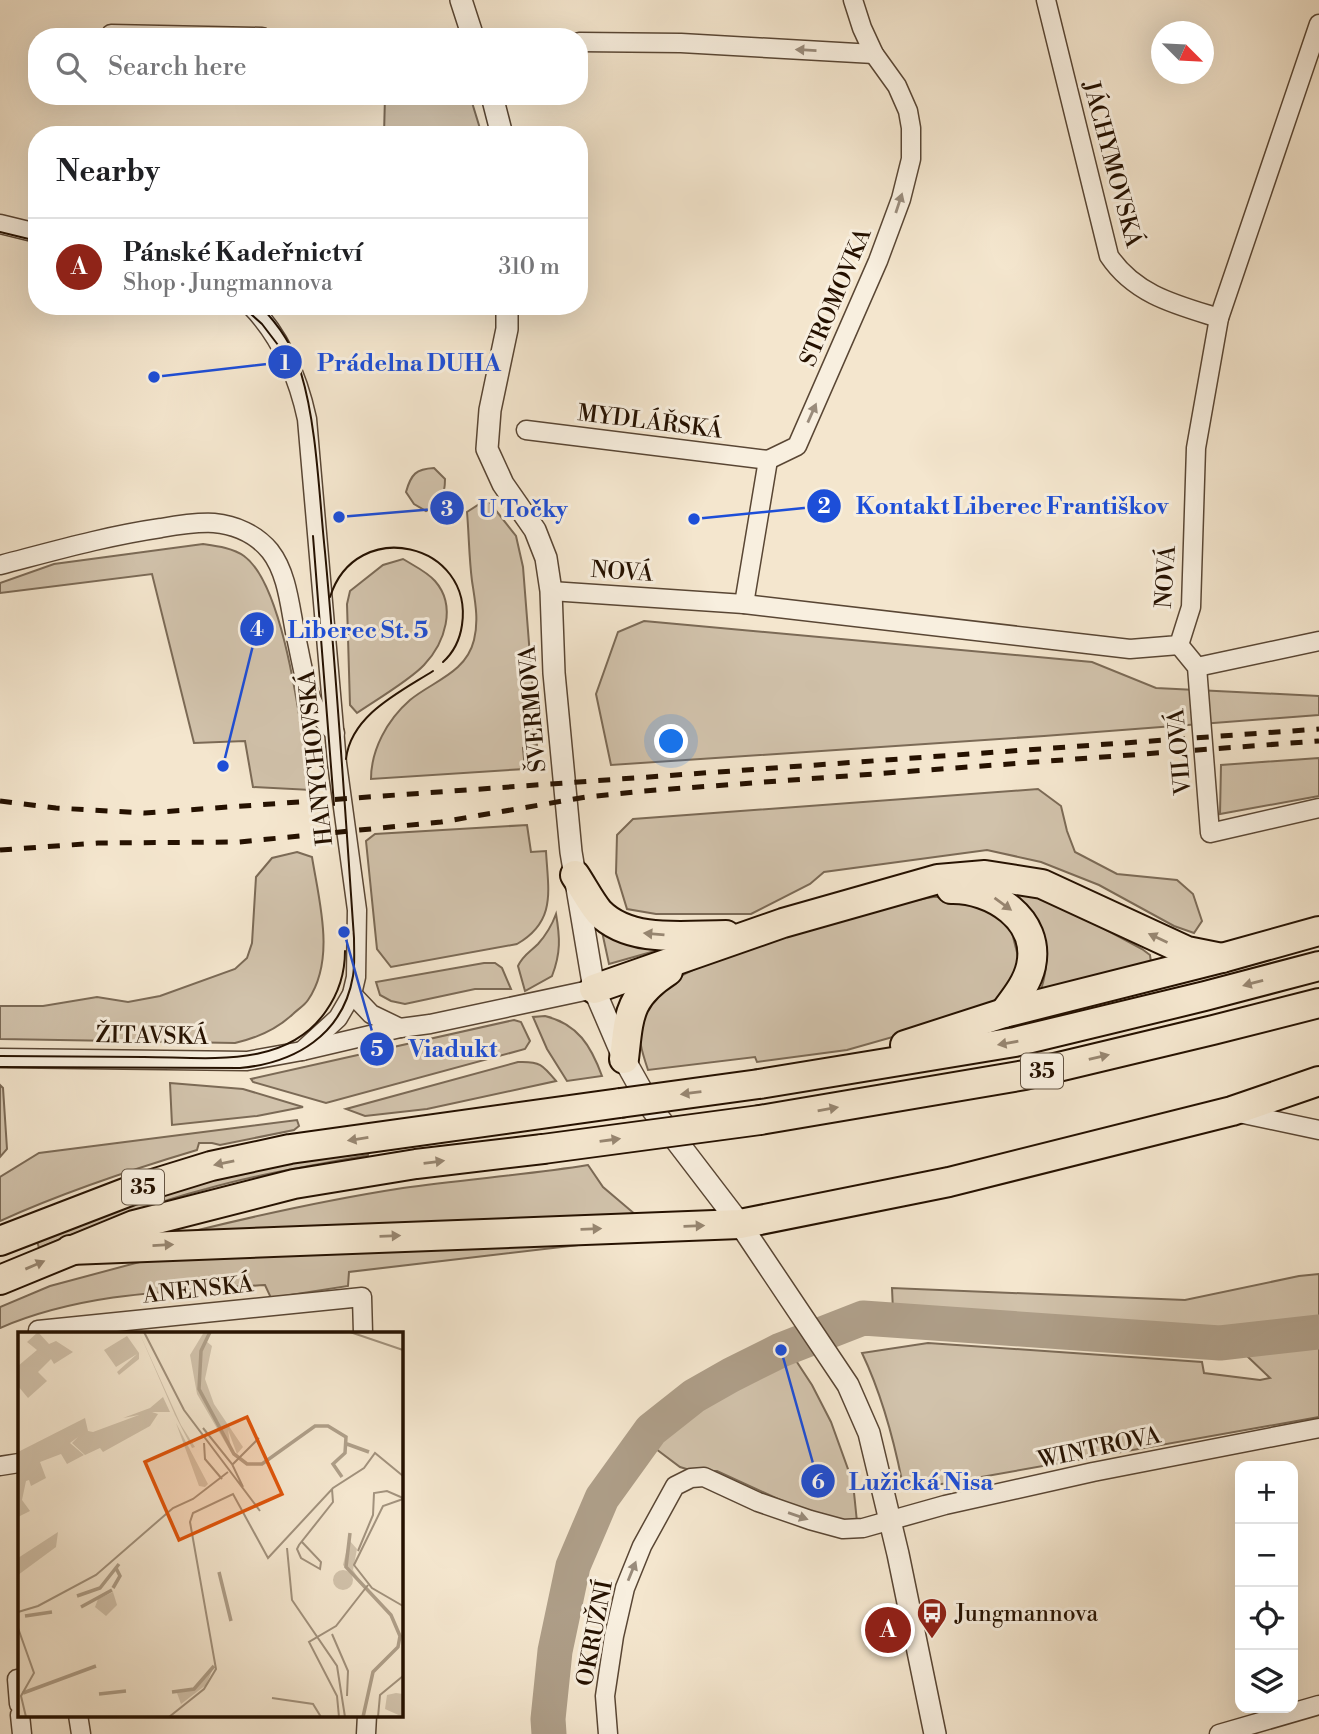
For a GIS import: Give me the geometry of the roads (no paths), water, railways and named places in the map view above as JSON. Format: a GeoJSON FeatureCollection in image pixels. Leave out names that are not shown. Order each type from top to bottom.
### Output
{"type":"FeatureCollection","features":[{"type":"Feature","properties":{"kind":"highway"},"geometry":{"type":"LineString","coordinates":[[575,875],[600,913],[616,926],[649,935],[747,935]]}},
{"type":"Feature","properties":{"kind":"highway"},"geometry":{"type":"LineString","coordinates":[[594,989],[747,935],[938,879],[985,875],[1042,884],[1187,951],[1222,958]]}},
{"type":"Feature","properties":{"kind":"highway"},"geometry":{"type":"LineString","coordinates":[[914,886],[964,889],[990,896],[1008,907],[1023,924],[1030,942],[1032,964],[1023,989],[1004,1013]]}},
{"type":"Feature","properties":{"kind":"highway"},"geometry":{"type":"LineString","coordinates":[[802,1077],[1004,1013],[1319,931]]}},
{"type":"Feature","properties":{"kind":"highway"},"geometry":{"type":"LineString","coordinates":[[624,1059],[629,1020],[638,998],[648,984],[675,966],[747,935]]}},
{"type":"Feature","properties":{"kind":"highway","name":"35"},"geometry":{"type":"LineString","coordinates":[[0,1241],[130,1191],[211,1166],[290,1149],[759,1084],[1015,1042],[1319,966]]}},
{"type":"Feature","properties":{"kind":"highway","name":"35"},"geometry":{"type":"LineString","coordinates":[[0,1280],[70,1250],[159,1217],[294,1184],[416,1164],[761,1120],[1025,1074],[1200,1034],[1319,1003]]}},
{"type":"Feature","properties":{"kind":"highway"},"geometry":{"type":"LineString","coordinates":[[70,1250],[740,1224],[950,1182],[1232,1111],[1319,1081]]}},
{"type":"Feature","properties":{"kind":"street"},"geometry":{"type":"LineString","coordinates":[[461,0],[469,28]]}},
{"type":"Feature","properties":{"kind":"street","name":"STROMOVKA"},"geometry":{"type":"LineString","coordinates":[[768,460],[797,446],[878,261],[901,199],[911,159],[908,111],[897,86],[874,54],[853,0]]}},
{"type":"Feature","properties":{"kind":"street","name":"JÁCHYMOVSKÁ"},"geometry":{"type":"LineString","coordinates":[[1046,0],[1110,256],[1118,270],[1135,285],[1166,302],[1219,318]]}},
{"type":"Feature","properties":{"kind":"street","name":"NOVÁ"},"geometry":{"type":"LineString","coordinates":[[551,591],[744,604],[1130,649],[1179,645],[1191,607],[1195,448],[1219,318],[1319,24]]}},
{"type":"Feature","properties":{"kind":"street"},"geometry":{"type":"LineString","coordinates":[[588,42],[681,43],[874,54]]}},
{"type":"Feature","properties":{"kind":"street"},"geometry":{"type":"LineString","coordinates":[[494,105],[500,126]]}},
{"type":"Feature","properties":{"kind":"street"},"geometry":{"type":"LineString","coordinates":[[0,224],[28,231]]}},
{"type":"Feature","properties":{"kind":"street","name":"HANYCHOVSKÁ"},"geometry":{"type":"LineString","coordinates":[[258,315],[275,336],[287,358],[300,388],[307,419],[335,733],[356,909],[356,977],[352,994]]}},
{"type":"Feature","properties":{"kind":"street","name":"ŠVERMOVA"},"geometry":{"type":"LineString","coordinates":[[507,315],[507,329],[490,410],[487,449],[503,484],[535,530],[546,558],[551,591],[554,673],[575,875],[594,989],[624,1059],[652,1109],[740,1224]]}},
{"type":"Feature","properties":{"kind":"street","name":"MYDLÁŘSKÁ"},"geometry":{"type":"LineString","coordinates":[[526,430],[768,460]]}},
{"type":"Feature","properties":{"kind":"street"},"geometry":{"type":"LineString","coordinates":[[744,604],[768,460]]}},
{"type":"Feature","properties":{"kind":"street"},"geometry":{"type":"LineString","coordinates":[[0,565],[113,535],[197,523],[216,523],[246,531],[268,548],[275,558],[284,579],[310,701],[321,719],[335,733]]}},
{"type":"Feature","properties":{"kind":"street"},"geometry":{"type":"LineString","coordinates":[[1179,645],[1197,667],[1319,640]]}},
{"type":"Feature","properties":{"kind":"street","name":"VILOVÁ"},"geometry":{"type":"LineString","coordinates":[[1197,667],[1210,833],[1319,808]]}},
{"type":"Feature","properties":{"kind":"street","name":"ŽITAVSKÁ"},"geometry":{"type":"LineString","coordinates":[[0,1058],[247,1061],[594,989]]}},
{"type":"Feature","properties":{"kind":"street"},"geometry":{"type":"LineString","coordinates":[[302,1051],[338,1018],[352,994],[371,1014],[400,1028]]}},
{"type":"Feature","properties":{"kind":"street"},"geometry":{"type":"LineString","coordinates":[[1232,1111],[1319,1130]]}},
{"type":"Feature","properties":{"kind":"street"},"geometry":{"type":"LineString","coordinates":[[740,1224],[848,1385],[869,1433],[891,1521],[936,1734]]}},
{"type":"Feature","properties":{"kind":"street","name":"ANENSKÁ"},"geometry":{"type":"LineString","coordinates":[[38,1332],[362,1297],[363,1332]]}},
{"type":"Feature","properties":{"kind":"street","name":"WINTROVA"},"geometry":{"type":"LineString","coordinates":[[891,1521],[945,1504],[1319,1428]]}},
{"type":"Feature","properties":{"kind":"street"},"geometry":{"type":"LineString","coordinates":[[0,1466],[18,1463]]}},
{"type":"Feature","properties":{"kind":"street","name":"OKRUŽNÍ"},"geometry":{"type":"LineString","coordinates":[[608,1734],[605,1696],[625,1588],[642,1546],[675,1486],[691,1478],[704,1478],[758,1502],[843,1529],[863,1528],[891,1521]]}},
{"type":"Feature","properties":{"kind":"street"},"geometry":{"type":"LineString","coordinates":[[12,1680],[18,1701]]}},
{"type":"Feature","properties":{"kind":"street"},"geometry":{"type":"LineString","coordinates":[[1219,1734],[1319,1705]]}},
{"type":"Feature","properties":{"kind":"street"},"geometry":{"type":"LineString","coordinates":[[20,1716],[22,1734]]}},
{"type":"Feature","properties":{"kind":"street"},"geometry":{"type":"LineString","coordinates":[[78,1716],[80,1734]]}},
{"type":"Feature","properties":{"kind":"street"},"geometry":{"type":"LineString","coordinates":[[366,1734],[367,1716]]}},
{"type":"Feature","properties":{"kind":"waterway"},"geometry":{"type":"LineString","coordinates":[[549,1734],[555,1651],[573,1566],[602,1498],[651,1430],[694,1396],[731,1375],[781,1350],[863,1318],[1220,1343],[1319,1332]]}},
{"type":"Feature","properties":{"kind":"tram line"},"geometry":{"type":"LineString","coordinates":[[0,232],[28,239]]}},
{"type":"Feature","properties":{"kind":"tram line"},"geometry":{"type":"LineString","coordinates":[[252,315],[278,345]]}},
{"type":"Feature","properties":{"kind":"tram line"},"geometry":{"type":"LineString","coordinates":[[0,1067],[240,1068],[260,1065],[279,1060],[313,1042],[339,1015],[348,997],[354,971],[354,938],[333,648],[314,438],[298,364],[285,337],[268,315]]}},
{"type":"Feature","properties":{"kind":"tram line"},"geometry":{"type":"LineString","coordinates":[[313,536],[334,805]]}},
{"type":"Feature","properties":{"kind":"tram line"},"geometry":{"type":"LineString","coordinates":[[330,597],[344,571],[363,555],[386,548],[410,550],[432,558],[450,575],[461,597],[460,635],[443,662]]}},
{"type":"Feature","properties":{"kind":"tram line"},"geometry":{"type":"LineString","coordinates":[[346,759],[350,743],[367,717],[392,696],[433,671]]}},
{"type":"Feature","properties":{"kind":"tram line"},"geometry":{"type":"LineString","coordinates":[[0,1056],[218,1058],[267,1051],[289,1043],[309,1030],[326,1011],[340,983],[345,951]]}},
{"type":"Feature","properties":{"kind":"railway"},"geometry":{"type":"LineString","coordinates":[[0,801],[56,808],[145,813],[1319,729]]}},
{"type":"Feature","properties":{"kind":"railway"},"geometry":{"type":"LineString","coordinates":[[0,850],[98,843],[239,842],[441,822],[586,797],[644,791],[1319,741]]}},
{"type":"Feature","properties":{"kind":"place","name":"Prádelna DUHA"},"geometry":{"type":"Point","coordinates":[154,377]}},
{"type":"Feature","properties":{"kind":"place","name":"U Točky"},"geometry":{"type":"Point","coordinates":[339,517]}},
{"type":"Feature","properties":{"kind":"place","name":"Kontakt Liberec Františkov"},"geometry":{"type":"Point","coordinates":[694,519]}},
{"type":"Feature","properties":{"kind":"place","name":"Liberec St. 5"},"geometry":{"type":"Point","coordinates":[223,766]}},
{"type":"Feature","properties":{"kind":"place","name":"Viadukt"},"geometry":{"type":"Point","coordinates":[344,932]}},
{"type":"Feature","properties":{"kind":"place","name":"Lužická Nisa"},"geometry":{"type":"Point","coordinates":[781,1350]}},
{"type":"Feature","properties":{"kind":"place","name":"Pánské Kadeřnictví"},"geometry":{"type":"Point","coordinates":[888,1630]}},
{"type":"Feature","properties":{"kind":"place","name":"Jungmannova"},"geometry":{"type":"Point","coordinates":[932,1640]}}]}
